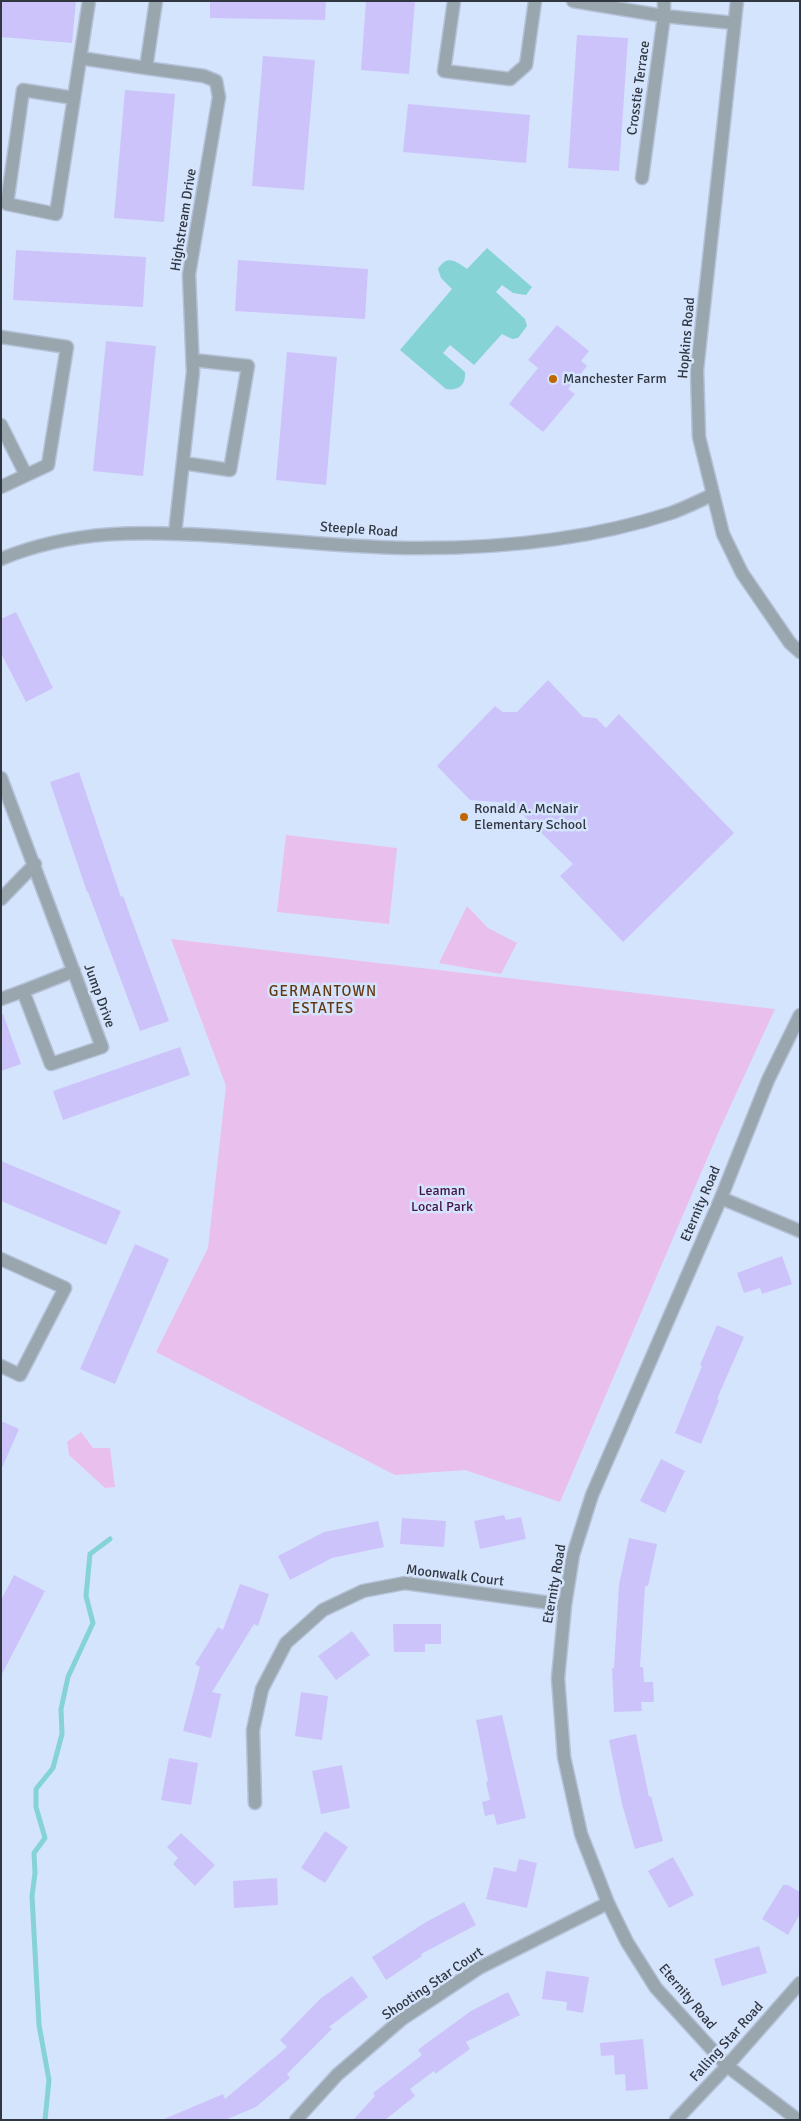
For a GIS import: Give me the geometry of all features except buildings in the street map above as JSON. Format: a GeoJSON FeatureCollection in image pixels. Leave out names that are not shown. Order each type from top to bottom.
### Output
{"type":"FeatureCollection","features":[{"type":"Feature","properties":{"kind":"street"},"geometry":{"type":"LineString","coordinates":[[74,98],[23,90],[7,204],[56,214],[74,98],[80,58],[89,1]]}},
{"type":"Feature","properties":{"kind":"street"},"geometry":{"type":"LineString","coordinates":[[80,58],[146,68],[156,1]]}},
{"type":"Feature","properties":{"kind":"street"},"geometry":{"type":"LineString","coordinates":[[454,1],[444,71],[510,79],[526,65],[534,1]]}},
{"type":"Feature","properties":{"kind":"street"},"geometry":{"type":"LineString","coordinates":[[573,1],[664,16],[734,23]]}},
{"type":"Feature","properties":{"kind":"street","name":"Crosstie Terrace"},"geometry":{"type":"LineString","coordinates":[[642,178],[664,16],[664,1]]}},
{"type":"Feature","properties":{"kind":"street","name":"Hopkins Road"},"geometry":{"type":"LineString","coordinates":[[737,1],[697,370],[699,437],[723,534],[742,573],[790,643],[800,652]]}},
{"type":"Feature","properties":{"kind":"street","name":"Highstream Drive"},"geometry":{"type":"LineString","coordinates":[[146,68],[204,76],[216,82],[219,97],[189,274],[193,372],[175,533]]}},
{"type":"Feature","properties":{"kind":"street"},"geometry":{"type":"LineString","coordinates":[[1,337],[67,347],[48,465],[1,487]]}},
{"type":"Feature","properties":{"kind":"street"},"geometry":{"type":"LineString","coordinates":[[183,463],[230,470],[248,366],[193,360]]}},
{"type":"Feature","properties":{"kind":"street"},"geometry":{"type":"LineString","coordinates":[[1,425],[26,475]]}},
{"type":"Feature","properties":{"kind":"street","name":"Steeple Road"},"geometry":{"type":"LineString","coordinates":[[1,559],[22,550],[100,534],[145,532],[405,548],[490,546],[551,540],[611,529],[671,513],[712,495]]}},
{"type":"Feature","properties":{"kind":"street","name":"Jump Drive"},"geometry":{"type":"LineString","coordinates":[[1,778],[102,1047],[51,1064],[24,990]]}},
{"type":"Feature","properties":{"kind":"street"},"geometry":{"type":"LineString","coordinates":[[1,899],[34,864]]}},
{"type":"Feature","properties":{"kind":"street"},"geometry":{"type":"LineString","coordinates":[[1,998],[74,971]]}},
{"type":"Feature","properties":{"kind":"street","name":"Eternity Road"},"geometry":{"type":"LineString","coordinates":[[798,2120],[727,2066],[656,1988],[627,1942],[608,1903],[581,1834],[564,1757],[558,1678],[564,1605],[574,1555],[592,1496],[720,1198],[768,1080],[800,1015]]}},
{"type":"Feature","properties":{"kind":"street"},"geometry":{"type":"LineString","coordinates":[[720,1198],[800,1231]]}},
{"type":"Feature","properties":{"kind":"street"},"geometry":{"type":"LineString","coordinates":[[1,1259],[65,1288],[20,1376],[1,1366]]}},
{"type":"Feature","properties":{"kind":"street","name":"Moonwalk Court"},"geometry":{"type":"LineString","coordinates":[[255,1803],[253,1730],[262,1689],[286,1643],[323,1610],[363,1591],[405,1584],[564,1605]]}},
{"type":"Feature","properties":{"kind":"street","name":"Shooting Star Court"},"geometry":{"type":"LineString","coordinates":[[296,2120],[337,2075],[402,2019],[479,1968],[608,1903]]}},
{"type":"Feature","properties":{"kind":"street","name":"Falling Star Road"},"geometry":{"type":"LineString","coordinates":[[676,2120],[727,2066],[800,1983]]}},
{"type":"Feature","properties":{"kind":"green space"},"geometry":{"type":"Polygon","coordinates":[[[286,835],[397,848],[389,924],[277,912],[286,835]]]}},
{"type":"Feature","properties":{"kind":"green space"},"geometry":{"type":"Polygon","coordinates":[[[467,906],[488,928],[517,943],[501,974],[439,963],[467,906]]]}},
{"type":"Feature","properties":{"kind":"green space","name":"Leaman Local Park"},"geometry":{"type":"Polygon","coordinates":[[[171,939],[775,1009],[719,1131],[560,1502],[465,1470],[395,1475],[156,1352],[208,1248],[226,1086],[171,939]]]}},
{"type":"Feature","properties":{"kind":"green space"},"geometry":{"type":"Polygon","coordinates":[[[81,1432],[93,1448],[110,1448],[115,1487],[105,1488],[69,1455],[67,1442],[81,1432]]]}},
{"type":"Feature","properties":{"kind":"shaded area"},"geometry":{"type":"Polygon","coordinates":[[[487,248],[532,287],[526,295],[513,293],[502,285],[496,292],[525,319],[527,326],[518,338],[512,339],[502,334],[474,365],[450,345],[443,353],[465,372],[465,377],[463,384],[458,388],[446,389],[400,350],[452,289],[441,278],[438,269],[441,264],[452,260],[467,269],[487,248]]]}},
{"type":"Feature","properties":{"kind":"waterway"},"geometry":{"type":"LineString","coordinates":[[45,2120],[49,2080],[39,2025],[32,1896],[35,1873],[34,1853],[45,1838],[36,1807],[36,1789],[53,1768],[62,1734],[61,1709],[68,1677],[93,1623],[86,1596],[90,1554],[110,1539]]}},
{"type":"Feature","properties":{"kind":"place","name":"Manchester Farm"},"geometry":{"type":"Point","coordinates":[553,379]}},
{"type":"Feature","properties":{"kind":"place","name":"Ronald A. McNair Elementary School"},"geometry":{"type":"Point","coordinates":[464,817]}},
{"type":"Feature","properties":{"kind":"district","name":"GERMANTOWN ESTATES"},"geometry":{"type":"Point","coordinates":[323,1000]}}]}
